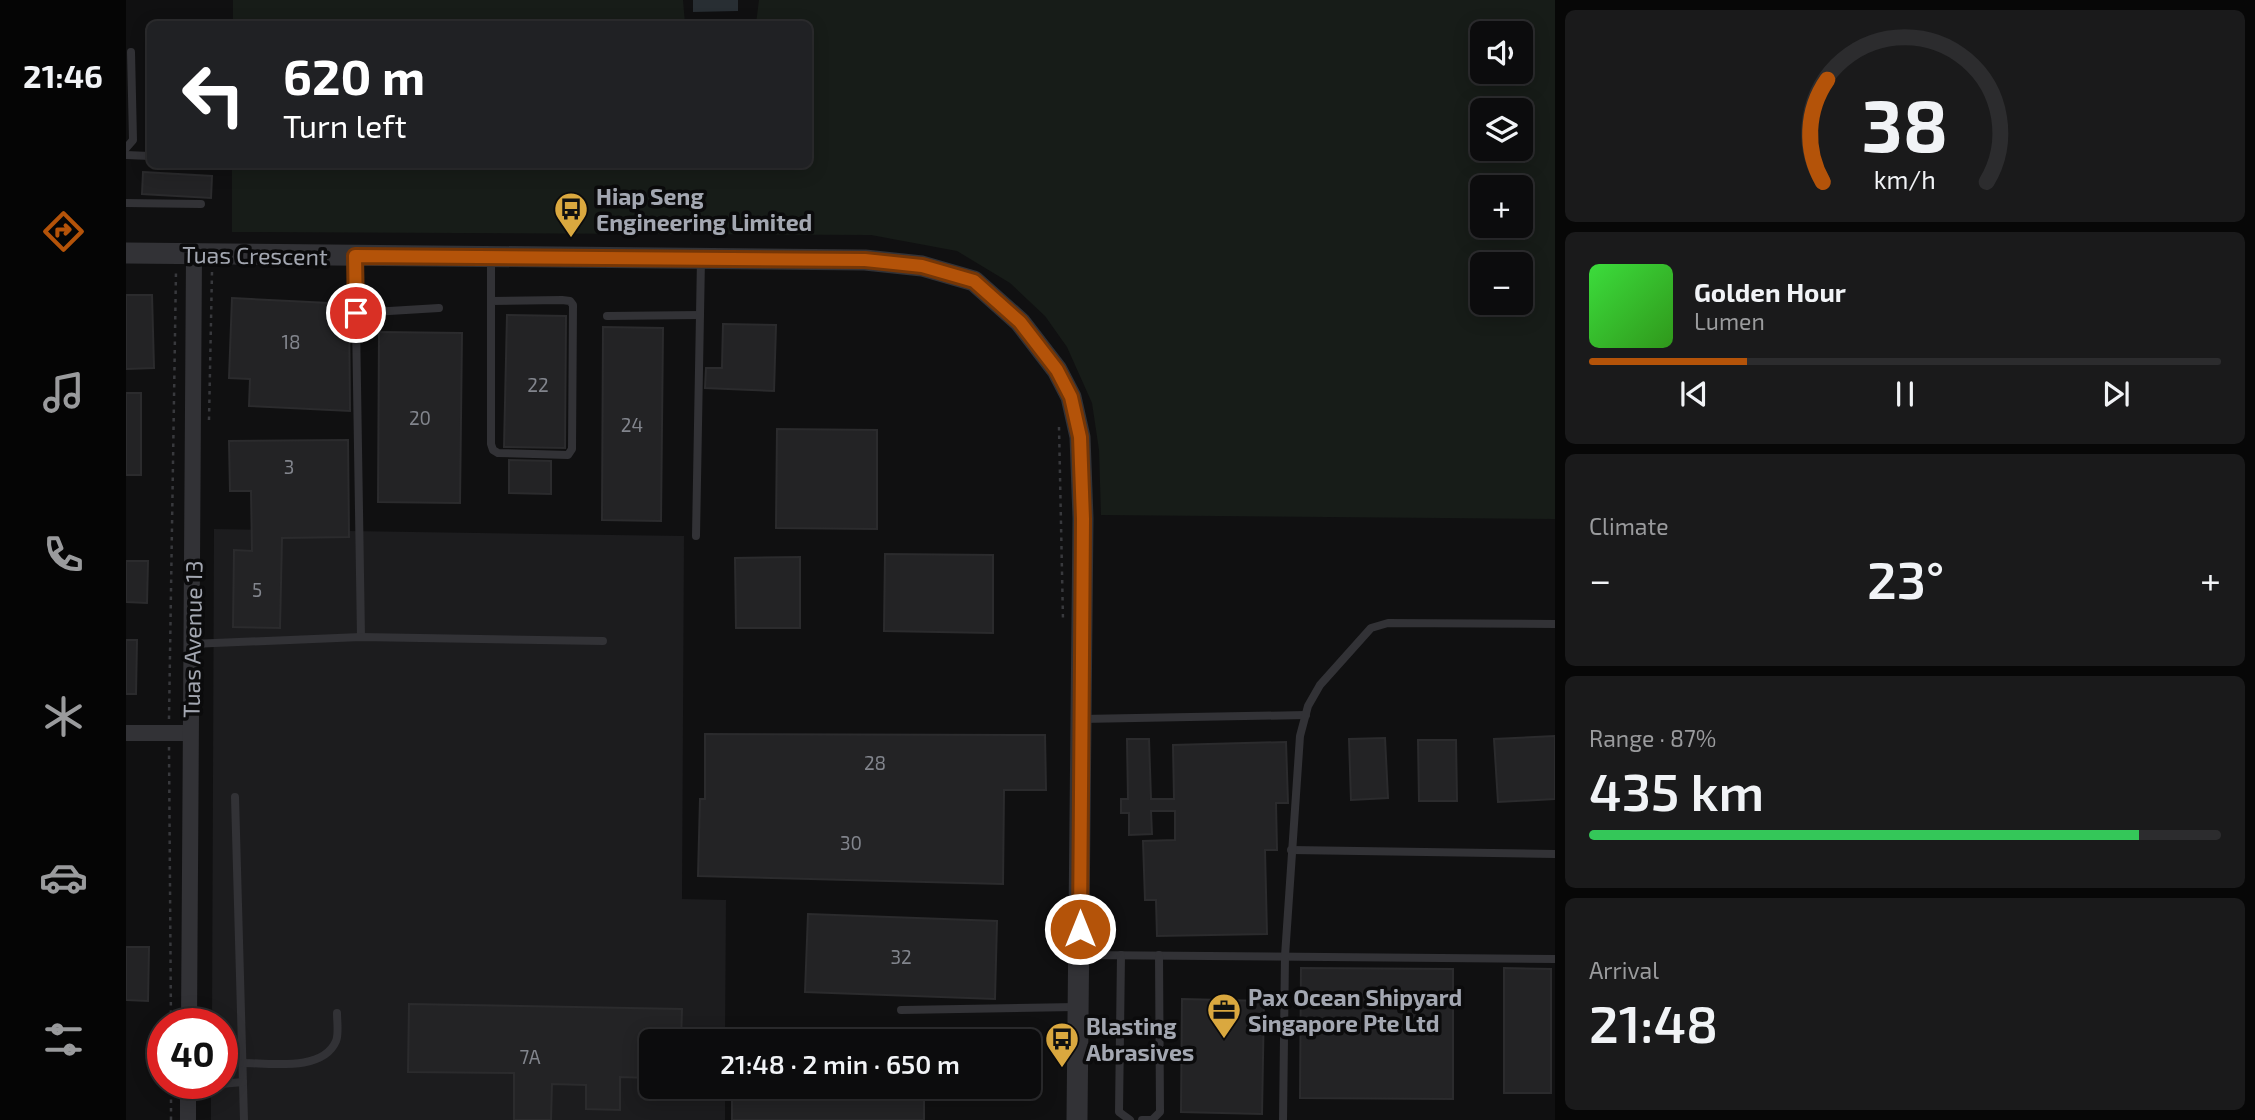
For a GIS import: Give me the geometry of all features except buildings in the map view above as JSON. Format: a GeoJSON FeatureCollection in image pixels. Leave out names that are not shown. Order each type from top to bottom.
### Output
{"type":"FeatureCollection","features":[{"type":"Feature","properties":{"kind":"street","name":"Tuas Crescent"},"geometry":{"type":"LineString","coordinates":[[126,253],[185,262],[482,252],[865,260],[922,266],[974,281],[1020,322],[1057,370],[1071,397],[1080,437],[1083,519],[1077,1120]]}},
{"type":"Feature","properties":{"kind":"street","name":"Tuas Avenue 13"},"geometry":{"type":"LineString","coordinates":[[185,262],[191,643],[189,1008]]}},
{"type":"Feature","properties":{"kind":"street"},"geometry":{"type":"LineString","coordinates":[[126,733],[190,733]]}},
{"type":"Feature","properties":{"kind":"street"},"geometry":{"type":"LineString","coordinates":[[188,1099],[188,1120]]}},
{"type":"Feature","properties":{"kind":"lane"},"geometry":{"type":"LineString","coordinates":[[126,148],[132,140],[131,52]]}},
{"type":"Feature","properties":{"kind":"lane"},"geometry":{"type":"LineString","coordinates":[[126,155],[147,156]]}},
{"type":"Feature","properties":{"kind":"lane"},"geometry":{"type":"LineString","coordinates":[[126,203],[201,204]]}},
{"type":"Feature","properties":{"kind":"lane"},"geometry":{"type":"LineString","coordinates":[[482,252],[491,301],[493,450],[498,453],[568,455],[572,449],[573,305],[570,301],[562,300],[491,301]]}},
{"type":"Feature","properties":{"kind":"lane"},"geometry":{"type":"LineString","coordinates":[[355,256],[361,637]]}},
{"type":"Feature","properties":{"kind":"lane"},"geometry":{"type":"LineString","coordinates":[[696,536],[701,258]]}},
{"type":"Feature","properties":{"kind":"lane"},"geometry":{"type":"LineString","coordinates":[[356,313],[439,308]]}},
{"type":"Feature","properties":{"kind":"lane"},"geometry":{"type":"LineString","coordinates":[[607,316],[700,315]]}},
{"type":"Feature","properties":{"kind":"lane"},"geometry":{"type":"LineString","coordinates":[[1283,1120],[1285,956],[1291,850],[1300,736],[1308,706],[1320,685],[1371,628],[1388,623],[1555,624]]}},
{"type":"Feature","properties":{"kind":"lane"},"geometry":{"type":"LineString","coordinates":[[191,643],[361,637],[603,641]]}},
{"type":"Feature","properties":{"kind":"lane"},"geometry":{"type":"LineString","coordinates":[[1082,719],[1306,715]]}},
{"type":"Feature","properties":{"kind":"lane"},"geometry":{"type":"LineString","coordinates":[[235,797],[244,1120]]}},
{"type":"Feature","properties":{"kind":"lane"},"geometry":{"type":"LineString","coordinates":[[1291,850],[1555,854]]}},
{"type":"Feature","properties":{"kind":"lane"},"geometry":{"type":"LineString","coordinates":[[1080,955],[1555,959]]}},
{"type":"Feature","properties":{"kind":"lane"},"geometry":{"type":"LineString","coordinates":[[1121,955],[1119,1112],[1130,1120]]}},
{"type":"Feature","properties":{"kind":"lane"},"geometry":{"type":"LineString","coordinates":[[1142,1120],[1152,1120],[1160,1112],[1158,956]]}},
{"type":"Feature","properties":{"kind":"lane"},"geometry":{"type":"LineString","coordinates":[[901,1010],[1079,1007]]}},
{"type":"Feature","properties":{"kind":"lane"},"geometry":{"type":"LineString","coordinates":[[243,1063],[313,1062],[329,1053],[337,1039],[337,1013]]}},
{"type":"Feature","properties":{"kind":"lane"},"geometry":{"type":"LineString","coordinates":[[238,1082],[243,1082]]}},
{"type":"Feature","properties":{"kind":"path"},"geometry":{"type":"LineString","coordinates":[[171,1008],[169,733],[185,262],[212,270]]}},
{"type":"Feature","properties":{"kind":"path"},"geometry":{"type":"LineString","coordinates":[[171,1099],[171,1120]]}},
{"type":"Feature","properties":{"kind":"shaded area"},"geometry":{"type":"Polygon","coordinates":[[[233,0],[683,0],[685,21],[233,21],[233,0]]]}},
{"type":"Feature","properties":{"kind":"shaded area"},"geometry":{"type":"Polygon","coordinates":[[[693,0],[738,0],[738,11],[693,12],[693,0]]]}},
{"type":"Feature","properties":{"kind":"shaded area"},"geometry":{"type":"Polygon","coordinates":[[[759,0],[1555,0],[1555,519],[1101,515],[1099,450],[1092,403],[1067,347],[1045,316],[1010,283],[957,251],[871,235],[232,232],[232,168],[812,168],[812,21],[756,21],[759,0]]]}},
{"type":"Feature","properties":{"kind":"shaded area"},"geometry":{"type":"Polygon","coordinates":[[[214,529],[684,536],[682,899],[726,900],[725,1029],[639,1029],[639,1099],[725,1099],[725,1120],[211,1120],[211,1099],[238,1099],[238,1008],[212,1008],[214,529]]]}},
{"type":"Feature","properties":{"kind":"place","name":"Hiap Seng Engineering Limited"},"geometry":{"type":"Point","coordinates":[571,239]}},
{"type":"Feature","properties":{"kind":"place","name":"Pax Ocean Shipyard Singapore Pte Ltd"},"geometry":{"type":"Point","coordinates":[1224,1040]}},
{"type":"Feature","properties":{"kind":"place","name":"Blasting Abrasives"},"geometry":{"type":"Point","coordinates":[1062,1069]}},
{"type":"Feature","properties":{"kind":"route"},"geometry":{"type":"LineString","coordinates":[[356,313],[355,256],[865,260],[922,266],[974,281],[1020,322],[1057,370],[1071,397],[1080,437],[1083,519],[1080,929]]}}]}
